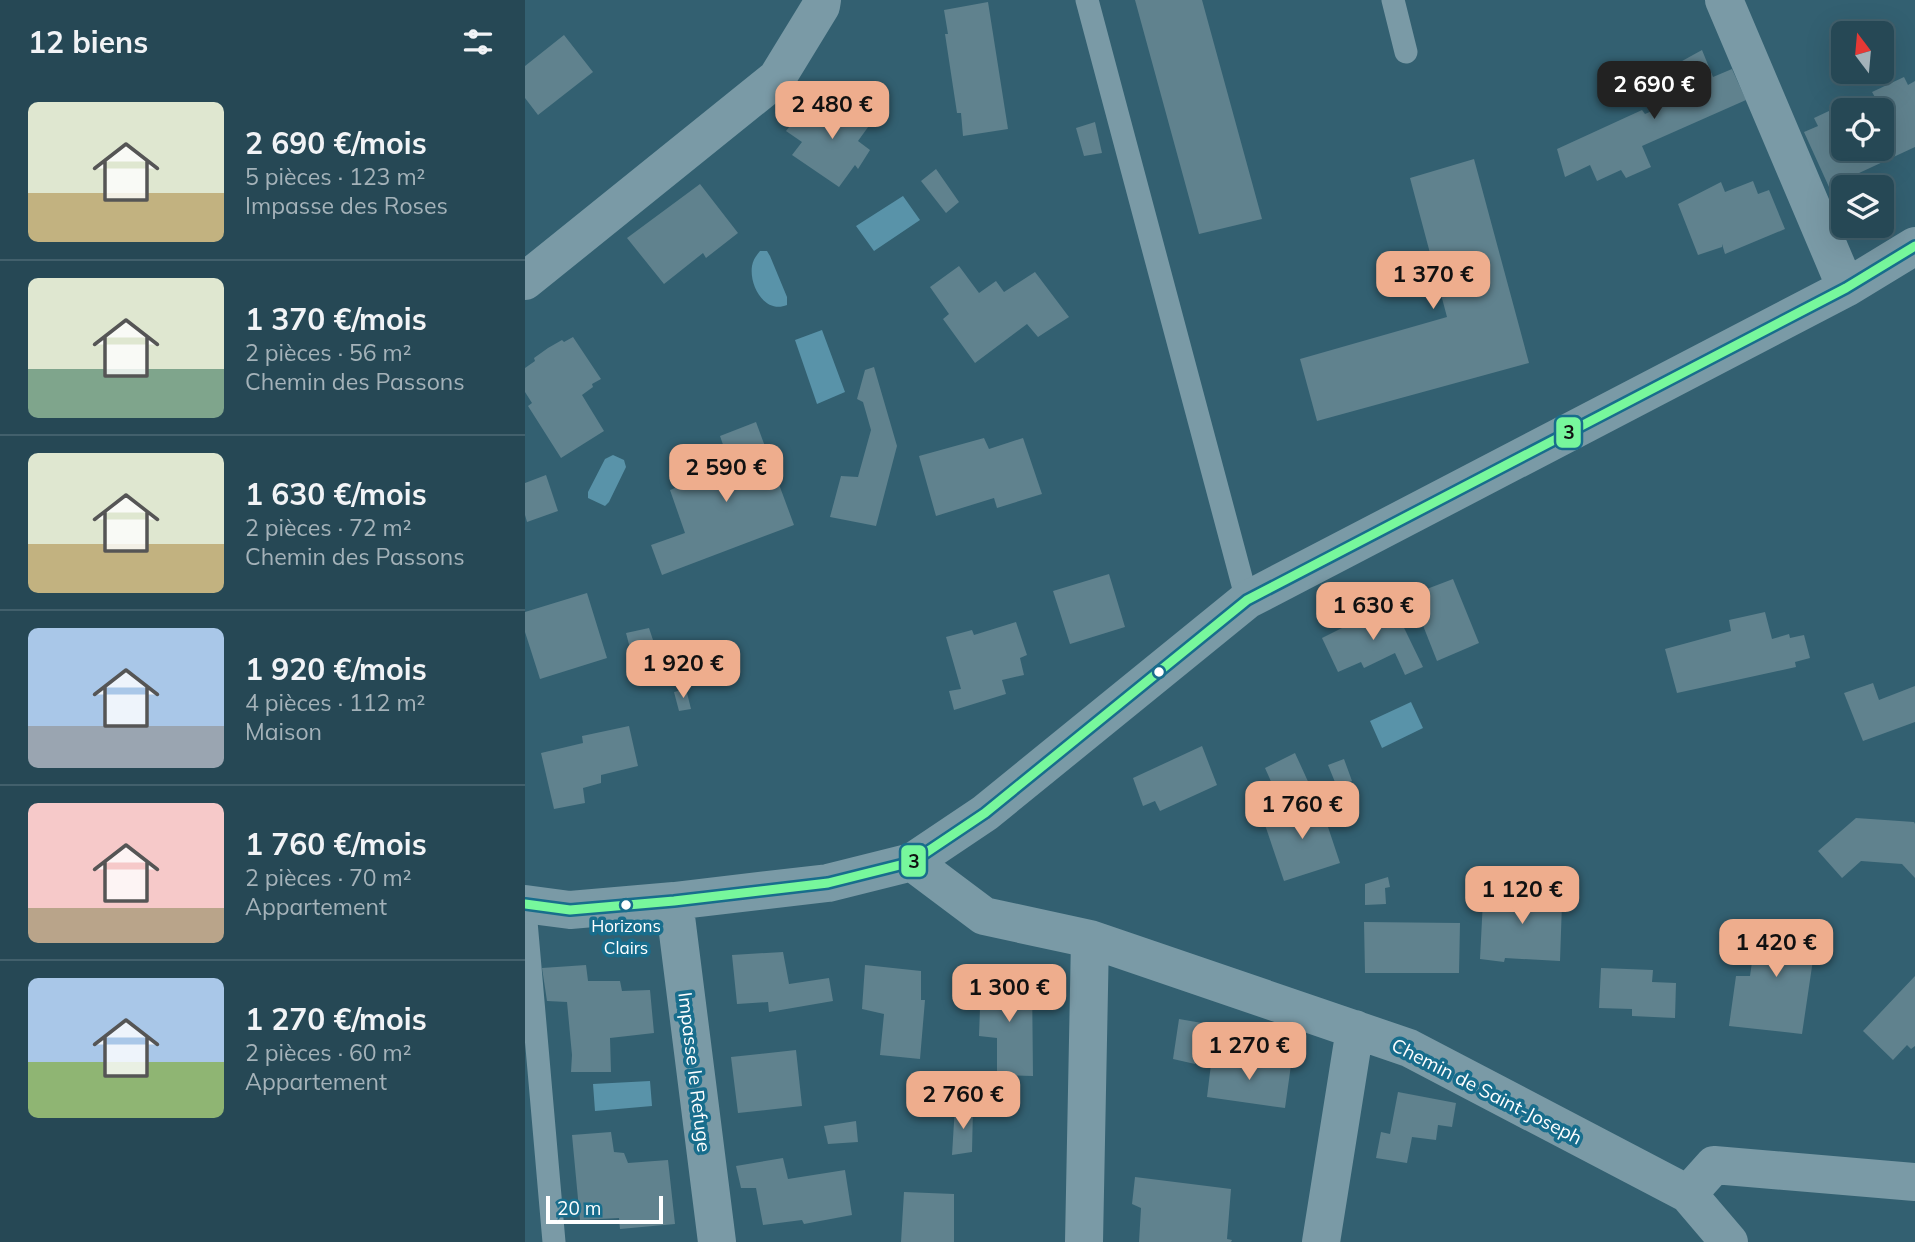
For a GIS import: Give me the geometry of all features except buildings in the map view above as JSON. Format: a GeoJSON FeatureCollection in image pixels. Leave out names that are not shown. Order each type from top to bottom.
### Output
{"type":"FeatureCollection","features":[{"type":"Feature","properties":{"kind":"street"},"geometry":{"type":"LineString","coordinates":[[525,281],[777,78],[821,6],[822,0]]}},
{"type":"Feature","properties":{"kind":"street"},"geometry":{"type":"LineString","coordinates":[[1724,0],[1846,288]]}},
{"type":"Feature","properties":{"kind":"street"},"geometry":{"type":"LineString","coordinates":[[525,904],[569,910],[674,901],[828,883],[912,862],[985,813],[1247,600],[1846,288],[1915,246]]}},
{"type":"Feature","properties":{"kind":"street","name":"Chemin de Saint-Joseph"},"geometry":{"type":"LineString","coordinates":[[912,862],[983,916],[1090,939],[1409,1048],[1688,1194],[1729,1242]]}},
{"type":"Feature","properties":{"kind":"street","name":"Impasse le Refuge"},"geometry":{"type":"LineString","coordinates":[[674,901],[717,1242]]}},
{"type":"Feature","properties":{"kind":"street"},"geometry":{"type":"LineString","coordinates":[[1084,1242],[1090,939]]}},
{"type":"Feature","properties":{"kind":"street"},"geometry":{"type":"LineString","coordinates":[[1321,1242],[1355,1029]]}},
{"type":"Feature","properties":{"kind":"street"},"geometry":{"type":"LineString","coordinates":[[1688,1194],[1714,1165],[1915,1182]]}},
{"type":"Feature","properties":{"kind":"lane"},"geometry":{"type":"LineString","coordinates":[[1087,0],[1247,600]]}},
{"type":"Feature","properties":{"kind":"lane"},"geometry":{"type":"LineString","coordinates":[[1394,0],[1406,52]]}},
{"type":"Feature","properties":{"kind":"lane"},"geometry":{"type":"LineString","coordinates":[[525,910],[554,1242]]}},
{"type":"Feature","properties":{"kind":"water"},"geometry":{"type":"Polygon","coordinates":[[[903,196],[920,220],[874,251],[856,226],[903,196]]]}},
{"type":"Feature","properties":{"kind":"water"},"geometry":{"type":"Polygon","coordinates":[[[760,251],[767,251],[770,256],[787,297],[787,305],[772,306],[765,302],[756,290],[752,266],[760,251]]]}},
{"type":"Feature","properties":{"kind":"water"},"geometry":{"type":"Polygon","coordinates":[[[822,330],[845,392],[817,404],[795,340],[822,330]]]}},
{"type":"Feature","properties":{"kind":"water"},"geometry":{"type":"Polygon","coordinates":[[[613,455],[624,460],[626,467],[605,506],[588,498],[588,492],[605,459],[613,455]]]}},
{"type":"Feature","properties":{"kind":"water"},"geometry":{"type":"Polygon","coordinates":[[[1411,702],[1423,728],[1382,748],[1370,721],[1411,702]]]}},
{"type":"Feature","properties":{"kind":"water"},"geometry":{"type":"Polygon","coordinates":[[[650,1081],[652,1106],[595,1111],[593,1084],[650,1081]]]}},
{"type":"Feature","properties":{"kind":"transit line","name":"3"},"geometry":{"type":"LineString","coordinates":[[525,904],[570,910],[674,901],[828,883],[912,862],[985,813],[1247,600],[1846,288],[1915,246]]}},
{"type":"Feature","properties":{"kind":"place","name":"Horizons Clairs"},"geometry":{"type":"Point","coordinates":[626,905]}}]}
